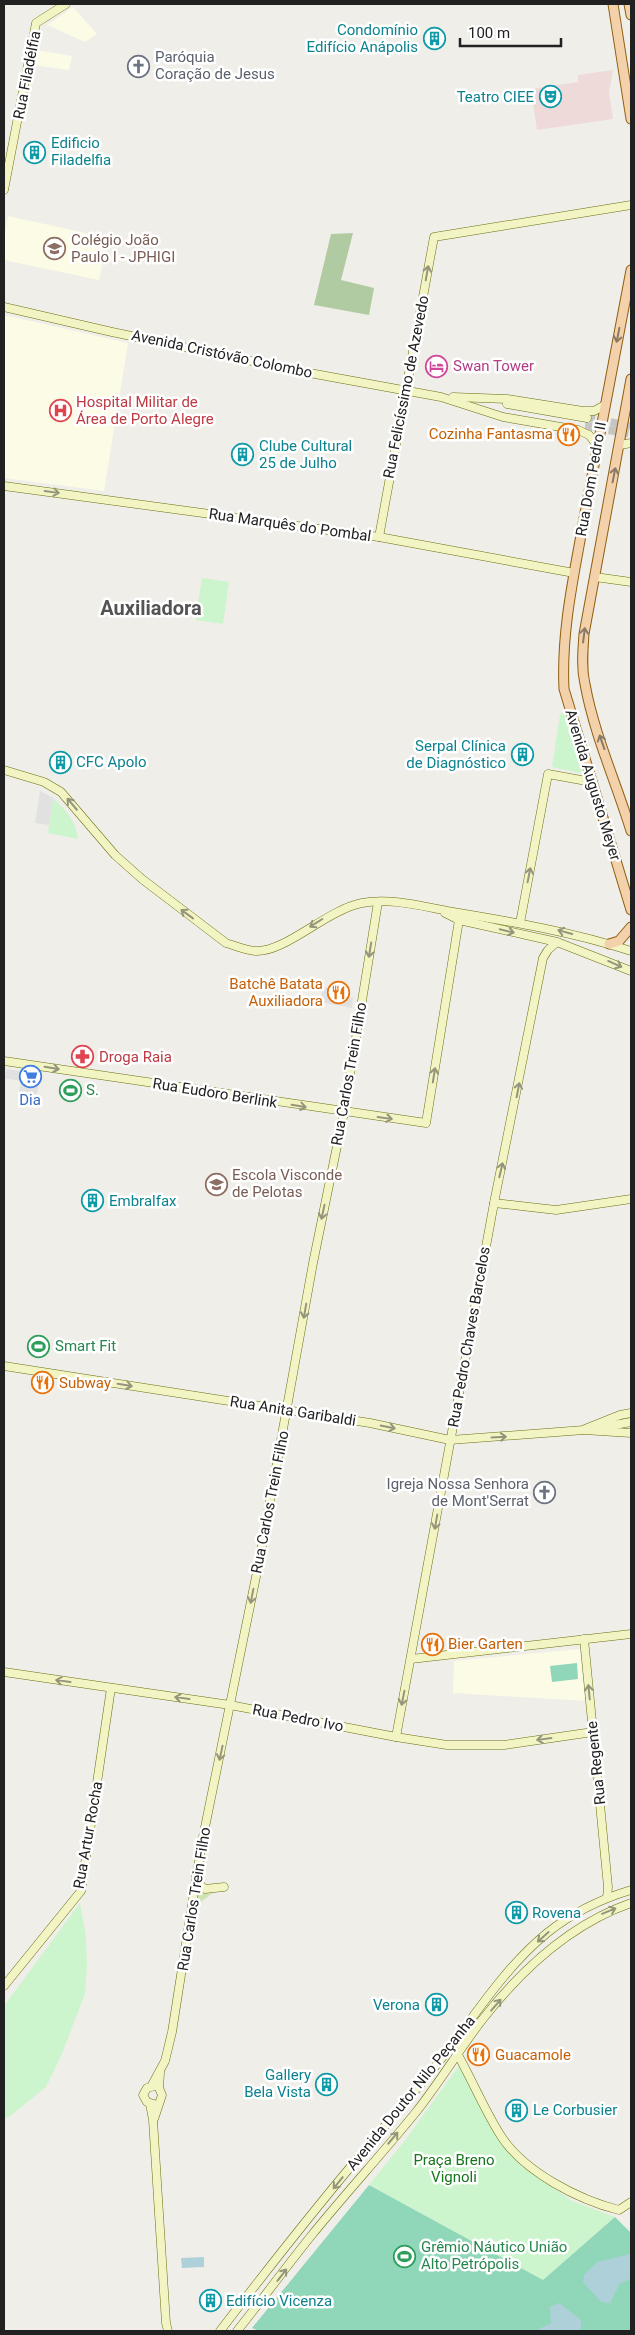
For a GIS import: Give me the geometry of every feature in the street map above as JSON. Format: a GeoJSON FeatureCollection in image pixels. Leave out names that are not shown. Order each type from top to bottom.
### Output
{"type":"FeatureCollection","features":[{"type":"Feature","properties":{"kind":"main road"},"geometry":{"type":"LineString","coordinates":[[614,4],[631,118]]}},
{"type":"Feature","properties":{"kind":"main road"},"geometry":{"type":"LineString","coordinates":[[629,4],[631,15]]}},
{"type":"Feature","properties":{"kind":"main road","name":"Rua Dom Pedro II"},"geometry":{"type":"LineString","coordinates":[[564,689],[564,632],[604,405],[631,270]]}},
{"type":"Feature","properties":{"kind":"main road","name":"Rua Dom Pedro II"},"geometry":{"type":"LineString","coordinates":[[584,684],[582,661],[584,634],[620,445],[628,413],[631,379]]}},
{"type":"Feature","properties":{"kind":"main road","name":"Avenida Augusto Meyer"},"geometry":{"type":"LineString","coordinates":[[584,684],[631,831]]}},
{"type":"Feature","properties":{"kind":"main road","name":"Avenida Augusto Meyer"},"geometry":{"type":"LineString","coordinates":[[564,689],[631,910]]}},
{"type":"Feature","properties":{"kind":"main road"},"geometry":{"type":"LineString","coordinates":[[609,944],[619,941],[631,926]]}},
{"type":"Feature","properties":{"kind":"street","name":"Rua Filadélfia"},"geometry":{"type":"LineString","coordinates":[[4,190],[36,23],[66,4]]}},
{"type":"Feature","properties":{"kind":"street","name":"Rua Felicíssimo de Azevedo"},"geometry":{"type":"LineString","coordinates":[[379,537],[434,237],[631,205]]}},
{"type":"Feature","properties":{"kind":"street","name":"Avenida Cristóvão Colombo"},"geometry":{"type":"LineString","coordinates":[[4,306],[112,332],[441,397],[473,402],[507,399],[583,412],[594,411],[604,405]]}},
{"type":"Feature","properties":{"kind":"street","name":"Avenida Cristóvão Colombo"},"geometry":{"type":"LineString","coordinates":[[473,402],[503,417],[578,430],[589,434],[597,445]]}},
{"type":"Feature","properties":{"kind":"street"},"geometry":{"type":"LineString","coordinates":[[473,402],[586,422]]}},
{"type":"Feature","properties":{"kind":"street"},"geometry":{"type":"LineString","coordinates":[[620,445],[631,443]]}},
{"type":"Feature","properties":{"kind":"street","name":"Rua Marquês do Pombal"},"geometry":{"type":"LineString","coordinates":[[4,486],[379,537],[574,573]]}},
{"type":"Feature","properties":{"kind":"street"},"geometry":{"type":"LineString","coordinates":[[595,577],[631,582]]}},
{"type":"Feature","properties":{"kind":"street"},"geometry":{"type":"LineString","coordinates":[[4,770],[32,778],[53,787],[69,800],[115,855],[142,879],[226,942],[242,949],[257,951],[285,943],[315,923],[346,907],[378,902],[436,909],[520,923],[556,930],[631,951]]}},
{"type":"Feature","properties":{"kind":"street"},"geometry":{"type":"LineString","coordinates":[[520,923],[548,774],[592,782]]}},
{"type":"Feature","properties":{"kind":"street","name":"Rua Carlos Trein Filho"},"geometry":{"type":"LineString","coordinates":[[155,2087],[172,2032],[196,1876],[288,1411],[313,1263],[344,1112],[378,902]]}},
{"type":"Feature","properties":{"kind":"street"},"geometry":{"type":"LineString","coordinates":[[436,909],[459,920],[557,942],[631,971]]}},
{"type":"Feature","properties":{"kind":"street","name":"Rua Eudoro Berlink"},"geometry":{"type":"LineString","coordinates":[[4,1061],[426,1124],[459,920]]}},
{"type":"Feature","properties":{"kind":"street","name":"Rua Pedro Chaves Barcelos"},"geometry":{"type":"LineString","coordinates":[[396,1737],[494,1203],[543,958],[548,950],[557,942]]}},
{"type":"Feature","properties":{"kind":"street"},"geometry":{"type":"LineString","coordinates":[[494,1203],[556,1210],[631,1199]]}},
{"type":"Feature","properties":{"kind":"street","name":"Rua Anita Garibaldi"},"geometry":{"type":"LineString","coordinates":[[4,1366],[370,1424],[450,1440],[584,1430],[631,1433]]}},
{"type":"Feature","properties":{"kind":"street","name":"Rua Anita Garibaldi"},"geometry":{"type":"LineString","coordinates":[[584,1430],[620,1415],[631,1413]]}},
{"type":"Feature","properties":{"kind":"street"},"geometry":{"type":"LineString","coordinates":[[584,1430],[631,1422]]}},
{"type":"Feature","properties":{"kind":"street"},"geometry":{"type":"LineString","coordinates":[[411,1658],[631,1634]]}},
{"type":"Feature","properties":{"kind":"street","name":"Rua Regente"},"geometry":{"type":"LineString","coordinates":[[584,1639],[610,1897]]}},
{"type":"Feature","properties":{"kind":"street","name":"Rua Pedro Ivo"},"geometry":{"type":"LineString","coordinates":[[4,1672],[230,1705],[447,1745],[504,1745],[593,1732]]}},
{"type":"Feature","properties":{"kind":"street","name":"Rua Artur Rocha"},"geometry":{"type":"LineString","coordinates":[[4,1986],[81,1891],[111,1688]]}},
{"type":"Feature","properties":{"kind":"street"},"geometry":{"type":"LineString","coordinates":[[196,1876],[201,1886],[205,1889],[224,1887]]}},
{"type":"Feature","properties":{"kind":"street","name":"Avenida Doutor Nilo Peçanha"},"geometry":{"type":"LineString","coordinates":[[220,2331],[347,2171],[438,2063],[462,2030],[512,1970],[548,1932],[586,1908],[631,1890]]}},
{"type":"Feature","properties":{"kind":"street","name":"Avenida Doutor Nilo Peçanha"},"geometry":{"type":"LineString","coordinates":[[239,2330],[311,2237],[416,2111],[482,2020],[534,1964],[589,1921],[606,1912],[631,1903]]}},
{"type":"Feature","properties":{"kind":"street"},"geometry":{"type":"LineString","coordinates":[[512,1970],[517,1969],[528,1958],[533,1960],[534,1964]]}},
{"type":"Feature","properties":{"kind":"street"},"geometry":{"type":"LineString","coordinates":[[462,2030],[456,2048],[458,2055],[502,2138],[532,2169],[571,2191],[620,2210],[631,2202]]}},
{"type":"Feature","properties":{"kind":"street"},"geometry":{"type":"LineString","coordinates":[[154,2103],[145,2100],[144,2092],[146,2088],[155,2087],[162,2096],[154,2103],[153,2120],[166,2329]]}},
{"type":"Feature","properties":{"kind":"shaded area"},"geometry":{"type":"Polygon","coordinates":[[[73,7],[97,34],[85,42],[47,25],[73,7]]]}},
{"type":"Feature","properties":{"kind":"shaded area"},"geometry":{"type":"Polygon","coordinates":[[[36,50],[72,56],[69,70],[33,65],[36,50]]]}},
{"type":"Feature","properties":{"kind":"shaded area"},"geometry":{"type":"Polygon","coordinates":[[[613,70],[609,92],[613,119],[537,130],[531,89],[578,82],[578,75],[613,70]]]}},
{"type":"Feature","properties":{"kind":"shaded area","name":"Colégio João Paulo I - JPHIGI"},"geometry":{"type":"Polygon","coordinates":[[[8,216],[108,238],[99,280],[4,260],[4,238],[8,216]]]}},
{"type":"Feature","properties":{"kind":"shaded area","name":"Hospital Militar de Área de Porto Alegre"},"geometry":{"type":"Polygon","coordinates":[[[4,315],[128,343],[104,491],[4,478],[4,315]]]}},
{"type":"Feature","properties":{"kind":"shaded area"},"geometry":{"type":"Polygon","coordinates":[[[40,791],[53,798],[49,825],[35,823],[40,791]]]}},
{"type":"Feature","properties":{"kind":"shaded area"},"geometry":{"type":"Polygon","coordinates":[[[323,987],[330,988],[330,994],[353,998],[352,1008],[320,1002],[323,987]]]}},
{"type":"Feature","properties":{"kind":"shaded area"},"geometry":{"type":"Polygon","coordinates":[[[7,1069],[40,1075],[36,1100],[18,1098],[21,1081],[4,1078],[7,1069]]]}},
{"type":"Feature","properties":{"kind":"shaded area"},"geometry":{"type":"Polygon","coordinates":[[[580,1649],[585,1701],[453,1693],[454,1661],[580,1649]]]}},
{"type":"Feature","properties":{"kind":"green space"},"geometry":{"type":"Polygon","coordinates":[[[353,233],[341,280],[374,288],[369,315],[314,305],[331,234],[353,233]]]}},
{"type":"Feature","properties":{"kind":"green space"},"geometry":{"type":"Polygon","coordinates":[[[202,578],[229,582],[223,624],[195,620],[202,578]]]}},
{"type":"Feature","properties":{"kind":"green space"},"geometry":{"type":"Polygon","coordinates":[[[562,713],[565,714],[584,768],[580,773],[552,767],[560,715],[562,713]]]}},
{"type":"Feature","properties":{"kind":"green space"},"geometry":{"type":"Polygon","coordinates":[[[53,798],[70,816],[78,839],[48,833],[53,798]]]}},
{"type":"Feature","properties":{"kind":"green space"},"geometry":{"type":"Polygon","coordinates":[[[577,1663],[578,1679],[552,1682],[550,1666],[577,1663]]]}},
{"type":"Feature","properties":{"kind":"green space"},"geometry":{"type":"Polygon","coordinates":[[[197,1882],[202,1891],[213,1893],[202,1901],[192,1915],[197,1882]]]}},
{"type":"Feature","properties":{"kind":"green space"},"geometry":{"type":"Polygon","coordinates":[[[80,1903],[86,1937],[87,1966],[85,1994],[61,2056],[46,2087],[9,2117],[4,2118],[4,2006],[80,1903]]]}},
{"type":"Feature","properties":{"kind":"green space","name":"Praça Breno Vignoli"},"geometry":{"type":"Polygon","coordinates":[[[461,2063],[503,2144],[536,2175],[572,2201],[615,2217],[543,2280],[369,2185],[406,2139],[461,2063]]]}},
{"type":"Feature","properties":{"kind":"green space","name":"Grêmio Náutico União Alto Petrópolis"},"geometry":{"type":"Polygon","coordinates":[[[369,2185],[543,2280],[615,2217],[631,2233],[631,2331],[259,2331],[252,2328],[369,2185]]]}},
{"type":"Feature","properties":{"kind":"water"},"geometry":{"type":"Polygon","coordinates":[[[630,2254],[631,2279],[620,2283],[610,2303],[601,2302],[583,2282],[584,2275],[597,2262],[630,2254]]]}},
{"type":"Feature","properties":{"kind":"water"},"geometry":{"type":"Polygon","coordinates":[[[204,2257],[204,2267],[182,2268],[181,2258],[204,2257]]]}},
{"type":"Feature","properties":{"kind":"water"},"geometry":{"type":"Polygon","coordinates":[[[559,2303],[581,2320],[579,2331],[535,2331],[551,2323],[550,2307],[559,2303]]]}},
{"type":"Feature","properties":{"kind":"tunnel"},"geometry":{"type":"LineString","coordinates":[[587,418],[631,426]]}},
{"type":"Feature","properties":{"kind":"tunnel"},"geometry":{"type":"LineString","coordinates":[[585,426],[631,434]]}},
{"type":"Feature","properties":{"kind":"place","name":"Condomínio Edifício Anápolis"},"geometry":{"type":"Point","coordinates":[434,39]}},
{"type":"Feature","properties":{"kind":"place","name":"Paróquia Coração de Jesus"},"geometry":{"type":"Point","coordinates":[139,66]}},
{"type":"Feature","properties":{"kind":"place","name":"Teatro CIEE"},"geometry":{"type":"Point","coordinates":[550,97]}},
{"type":"Feature","properties":{"kind":"place","name":"Edificio Filadelfia"},"geometry":{"type":"Point","coordinates":[35,152]}},
{"type":"Feature","properties":{"kind":"place","name":"Colégio João Paulo I - JPHIGI"},"geometry":{"type":"Point","coordinates":[55,249]}},
{"type":"Feature","properties":{"kind":"place","name":"Swan Tower"},"geometry":{"type":"Point","coordinates":[437,366]}},
{"type":"Feature","properties":{"kind":"place","name":"Hospital Militar de Área de Porto Alegre"},"geometry":{"type":"Point","coordinates":[60,411]}},
{"type":"Feature","properties":{"kind":"place","name":"Cozinha Fantasma"},"geometry":{"type":"Point","coordinates":[569,434]}},
{"type":"Feature","properties":{"kind":"place","name":"Clube Cultural 25 de Julho"},"geometry":{"type":"Point","coordinates":[243,455]}},
{"type":"Feature","properties":{"kind":"place","name":"Serpal Clínica de Diagnóstico"},"geometry":{"type":"Point","coordinates":[522,755]}},
{"type":"Feature","properties":{"kind":"place","name":"CFC Apolo"},"geometry":{"type":"Point","coordinates":[60,762]}},
{"type":"Feature","properties":{"kind":"place","name":"Batchê Batata Auxiliadora"},"geometry":{"type":"Point","coordinates":[339,993]}},
{"type":"Feature","properties":{"kind":"place","name":"Droga Raia"},"geometry":{"type":"Point","coordinates":[83,1057]}},
{"type":"Feature","properties":{"kind":"place","name":"Dia"},"geometry":{"type":"Point","coordinates":[30,1077]}},
{"type":"Feature","properties":{"kind":"place","name":"S."},"geometry":{"type":"Point","coordinates":[70,1090]}},
{"type":"Feature","properties":{"kind":"place","name":"Escola Visconde de Pelotas"},"geometry":{"type":"Point","coordinates":[216,1184]}},
{"type":"Feature","properties":{"kind":"place","name":"Embralfax"},"geometry":{"type":"Point","coordinates":[93,1201]}},
{"type":"Feature","properties":{"kind":"place","name":"Smart Fit"},"geometry":{"type":"Point","coordinates":[39,1346]}},
{"type":"Feature","properties":{"kind":"place","name":"Subway"},"geometry":{"type":"Point","coordinates":[43,1383]}},
{"type":"Feature","properties":{"kind":"place","name":"Igreja Nossa Senhora de Mont'Serrat"},"geometry":{"type":"Point","coordinates":[545,1493]}},
{"type":"Feature","properties":{"kind":"place","name":"Bier Garten"},"geometry":{"type":"Point","coordinates":[432,1644]}},
{"type":"Feature","properties":{"kind":"place","name":"Rovena"},"geometry":{"type":"Point","coordinates":[516,1913]}},
{"type":"Feature","properties":{"kind":"place","name":"Verona"},"geometry":{"type":"Point","coordinates":[436,2005]}},
{"type":"Feature","properties":{"kind":"place","name":"Guacamole"},"geometry":{"type":"Point","coordinates":[479,2055]}},
{"type":"Feature","properties":{"kind":"place","name":"Gallery Bela Vista"},"geometry":{"type":"Point","coordinates":[327,2084]}},
{"type":"Feature","properties":{"kind":"place","name":"Le Corbusier"},"geometry":{"type":"Point","coordinates":[517,2110]}},
{"type":"Feature","properties":{"kind":"place","name":"Grêmio Náutico União Alto Petrópolis"},"geometry":{"type":"Point","coordinates":[405,2256]}},
{"type":"Feature","properties":{"kind":"place","name":"Edifício Vicenza"},"geometry":{"type":"Point","coordinates":[210,2301]}},
{"type":"Feature","properties":{"kind":"district","name":"Auxiliadora"},"geometry":{"type":"Point","coordinates":[151,608]}}]}
